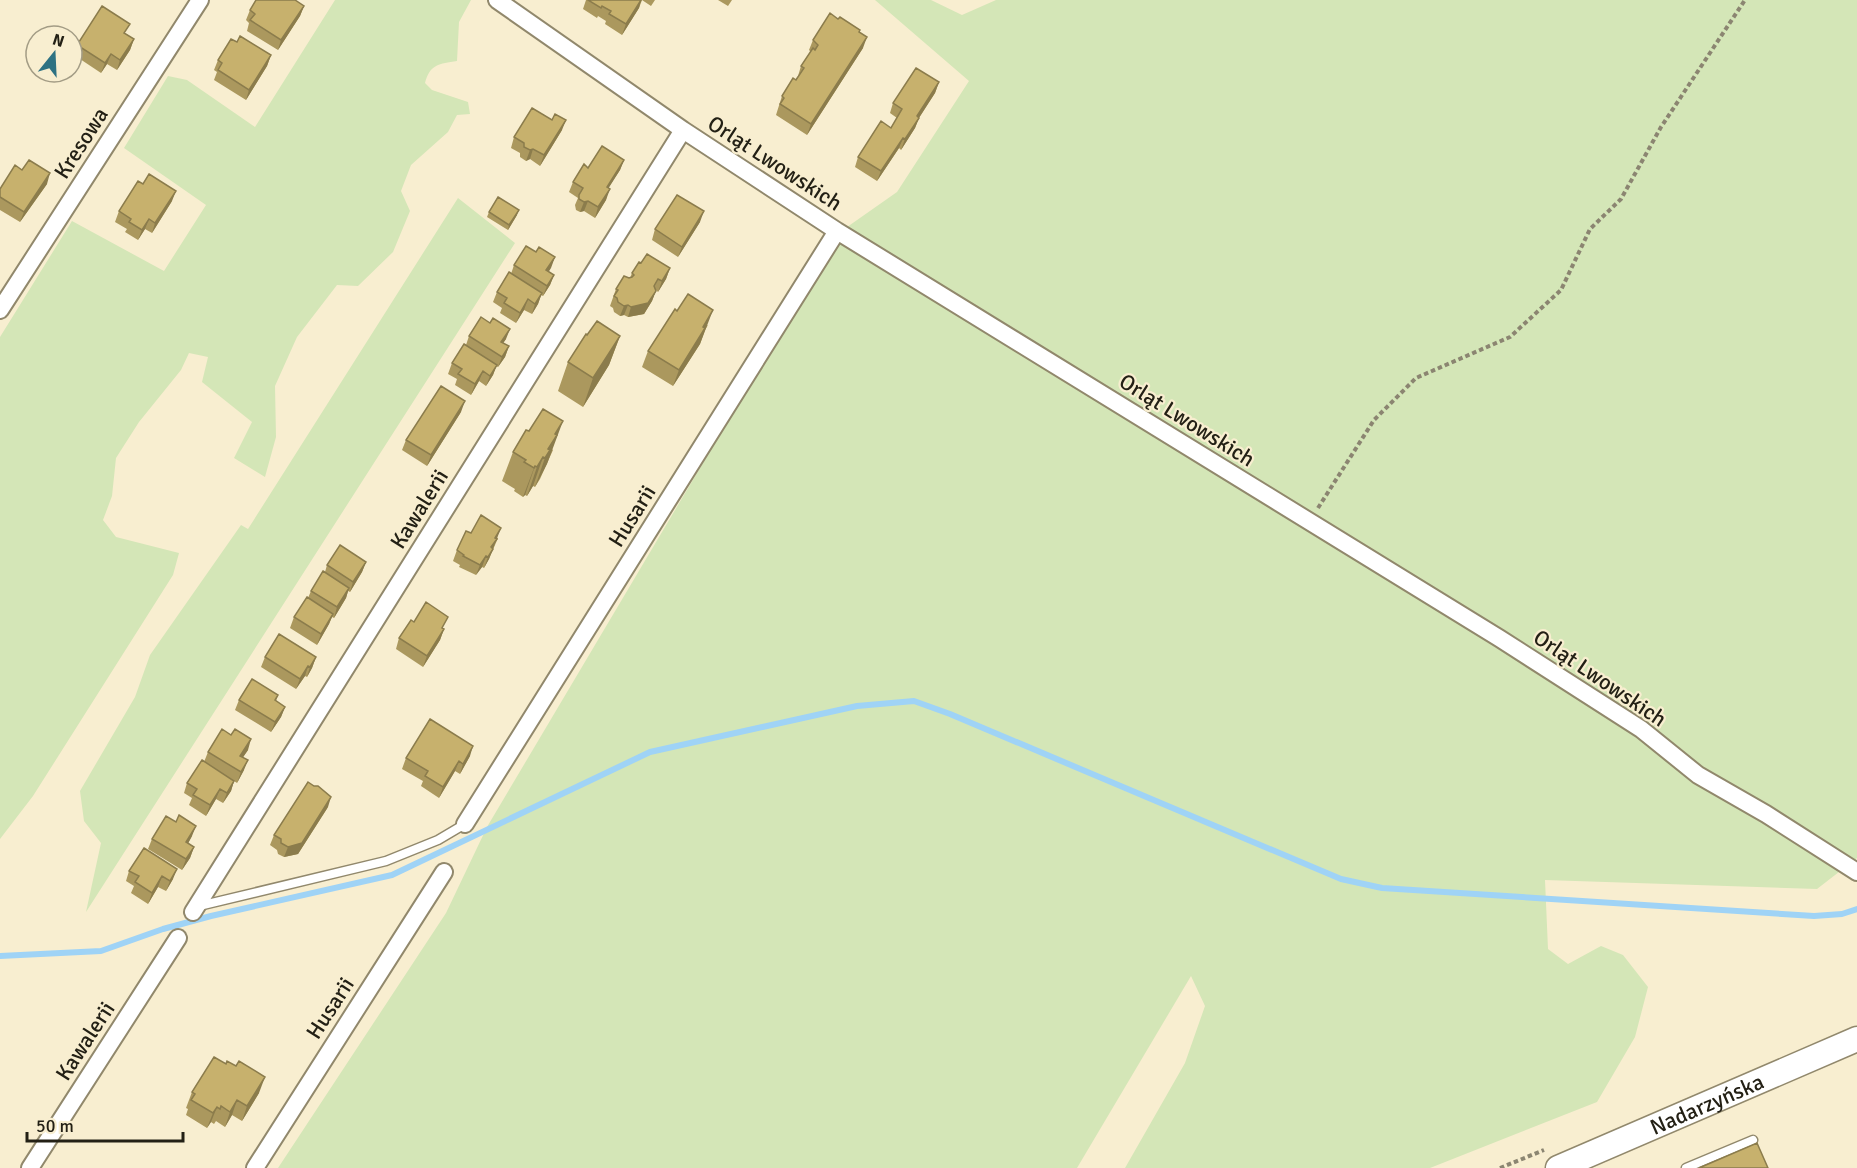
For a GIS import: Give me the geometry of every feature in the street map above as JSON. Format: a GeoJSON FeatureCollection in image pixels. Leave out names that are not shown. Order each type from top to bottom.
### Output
{"type":"FeatureCollection","features":[{"type":"Feature","properties":{"kind":"main road","name":"Nadarzyńska"},"geometry":{"type":"LineString","coordinates":[[1558,1168],[1857,1039]]}},
{"type":"Feature","properties":{"kind":"street","name":"Kresowa"},"geometry":{"type":"LineString","coordinates":[[0,310],[200,0]]}},
{"type":"Feature","properties":{"kind":"street","name":"Orląt Lwowskich"},"geometry":{"type":"LineString","coordinates":[[497,0],[683,130],[837,231],[1499,638],[1641,729],[1698,775],[1766,814],[1857,872]]}},
{"type":"Feature","properties":{"kind":"street","name":"Kawalerii"},"geometry":{"type":"LineString","coordinates":[[194,909],[683,130]]}},
{"type":"Feature","properties":{"kind":"street","name":"Husarii"},"geometry":{"type":"LineString","coordinates":[[465,824],[837,231]]}},
{"type":"Feature","properties":{"kind":"street","name":"Husarii"},"geometry":{"type":"LineString","coordinates":[[255,1168],[444,872]]}},
{"type":"Feature","properties":{"kind":"street","name":"Kawalerii"},"geometry":{"type":"LineString","coordinates":[[30,1168],[178,938]]}},
{"type":"Feature","properties":{"kind":"lane"},"geometry":{"type":"LineString","coordinates":[[194,909],[386,861],[438,840],[465,824]]}},
{"type":"Feature","properties":{"kind":"lane"},"geometry":{"type":"LineString","coordinates":[[1686,1168],[1753,1140]]}},
{"type":"Feature","properties":{"kind":"path"},"geometry":{"type":"LineString","coordinates":[[1311,522],[1320,504],[1374,420],[1416,378],[1510,337],[1561,290],[1590,229],[1621,199],[1661,127],[1745,0]]}},
{"type":"Feature","properties":{"kind":"green space"},"geometry":{"type":"Polygon","coordinates":[[[335,0],[471,0],[459,22],[457,61],[433,68],[425,83],[432,90],[468,102],[470,114],[457,115],[448,132],[411,165],[401,191],[410,211],[393,252],[358,286],[337,285],[297,337],[275,386],[276,437],[265,477],[234,458],[252,422],[202,382],[208,357],[189,353],[181,370],[139,422],[116,458],[112,496],[103,520],[116,537],[179,553],[173,575],[33,796],[0,839],[0,337],[72,221],[164,271],[206,205],[124,148],[168,76],[187,80],[255,127],[335,0]]]}},
{"type":"Feature","properties":{"kind":"green space"},"geometry":{"type":"Polygon","coordinates":[[[875,0],[931,0],[962,15],[996,0],[1857,0],[1857,858],[1817,889],[1545,880],[1548,949],[1568,964],[1601,946],[1623,955],[1648,987],[1635,1037],[1597,1102],[1430,1168],[1125,1168],[1185,1063],[1205,1006],[1191,976],[1077,1168],[278,1168],[446,913],[487,827],[840,232],[897,192],[969,81],[875,0]]]}},
{"type":"Feature","properties":{"kind":"green space"},"geometry":{"type":"Polygon","coordinates":[[[458,198],[515,243],[86,912],[101,843],[84,821],[80,791],[135,697],[150,655],[241,525],[248,529],[458,198]]]}},
{"type":"Feature","properties":{"kind":"building"},"geometry":{"type":"Polygon","coordinates":[[[256,0],[295,0],[304,6],[281,40],[250,20],[255,14],[250,10],[256,0]]]}},
{"type":"Feature","properties":{"kind":"building"},"geometry":{"type":"Polygon","coordinates":[[[588,0],[641,0],[626,24],[609,14],[611,11],[588,0]]]}},
{"type":"Feature","properties":{"kind":"building"},"geometry":{"type":"Polygon","coordinates":[[[102,6],[130,24],[124,33],[134,39],[120,60],[111,54],[105,63],[84,50],[84,34],[102,6]]]}},
{"type":"Feature","properties":{"kind":"building"},"geometry":{"type":"Polygon","coordinates":[[[830,13],[838,19],[840,17],[867,37],[811,124],[780,104],[793,78],[796,80],[804,68],[801,66],[813,48],[815,50],[818,45],[813,40],[830,13]]]}},
{"type":"Feature","properties":{"kind":"building"},"geometry":{"type":"Polygon","coordinates":[[[240,36],[271,55],[249,90],[218,70],[222,63],[218,60],[231,39],[237,42],[240,36]]]}},
{"type":"Feature","properties":{"kind":"building"},"geometry":{"type":"Polygon","coordinates":[[[916,68],[939,82],[917,116],[919,118],[881,171],[858,157],[881,121],[891,128],[902,109],[893,103],[916,68]]]}},
{"type":"Feature","properties":{"kind":"building"},"geometry":{"type":"Polygon","coordinates":[[[532,108],[552,120],[555,114],[566,120],[544,155],[524,147],[524,143],[514,137],[532,108]]]}},
{"type":"Feature","properties":{"kind":"building"},"geometry":{"type":"Polygon","coordinates":[[[602,146],[624,160],[607,187],[610,189],[598,207],[579,199],[583,188],[573,182],[584,164],[588,168],[602,146]]]}},
{"type":"Feature","properties":{"kind":"building"},"geometry":{"type":"Polygon","coordinates":[[[29,160],[50,173],[24,212],[0,197],[0,189],[15,165],[22,170],[29,160]]]}},
{"type":"Feature","properties":{"kind":"building"},"geometry":{"type":"Polygon","coordinates":[[[149,174],[176,191],[155,223],[149,219],[142,230],[129,222],[131,219],[119,211],[138,181],[143,184],[149,174]]]}},
{"type":"Feature","properties":{"kind":"building"},"geometry":{"type":"Polygon","coordinates":[[[677,195],[704,211],[682,247],[655,229],[677,195]]]}},
{"type":"Feature","properties":{"kind":"building"},"geometry":{"type":"Polygon","coordinates":[[[498,197],[519,210],[509,225],[489,212],[498,197]]]}},
{"type":"Feature","properties":{"kind":"building"},"geometry":{"type":"Polygon","coordinates":[[[526,246],[536,252],[539,247],[555,257],[546,270],[554,275],[547,286],[514,265],[526,246]]]}},
{"type":"Feature","properties":{"kind":"building"},"geometry":{"type":"Polygon","coordinates":[[[647,254],[670,268],[662,281],[658,279],[654,286],[656,291],[648,303],[631,307],[624,306],[614,296],[618,290],[616,289],[624,276],[629,278],[634,275],[632,273],[647,254]]]}},
{"type":"Feature","properties":{"kind":"building"},"geometry":{"type":"Polygon","coordinates":[[[509,272],[542,293],[535,304],[528,299],[520,313],[504,303],[507,298],[497,292],[509,272]]]}},
{"type":"Feature","properties":{"kind":"building"},"geometry":{"type":"Polygon","coordinates":[[[688,294],[713,310],[703,327],[705,328],[679,370],[648,351],[675,309],[677,311],[688,294]]]}},
{"type":"Feature","properties":{"kind":"building"},"geometry":{"type":"Polygon","coordinates":[[[481,317],[490,323],[493,318],[510,329],[501,342],[509,346],[502,357],[469,336],[481,317]]]}},
{"type":"Feature","properties":{"kind":"building"},"geometry":{"type":"Polygon","coordinates":[[[597,321],[620,336],[593,378],[568,362],[597,321]]]}},
{"type":"Feature","properties":{"kind":"building"},"geometry":{"type":"Polygon","coordinates":[[[464,344],[497,365],[490,376],[483,371],[475,384],[458,374],[462,369],[452,363],[464,344]]]}},
{"type":"Feature","properties":{"kind":"building"},"geometry":{"type":"Polygon","coordinates":[[[441,386],[465,401],[431,455],[406,440],[441,386]]]}},
{"type":"Feature","properties":{"kind":"building"},"geometry":{"type":"Polygon","coordinates":[[[543,409],[563,421],[548,449],[550,450],[534,468],[513,452],[526,430],[529,431],[543,409]]]}},
{"type":"Feature","properties":{"kind":"building"},"geometry":{"type":"Polygon","coordinates":[[[481,515],[501,528],[491,547],[493,549],[480,565],[457,550],[466,531],[471,533],[481,515]]]}},
{"type":"Feature","properties":{"kind":"building"},"geometry":{"type":"Polygon","coordinates":[[[340,545],[366,562],[353,582],[327,565],[340,545]]]}},
{"type":"Feature","properties":{"kind":"building"},"geometry":{"type":"Polygon","coordinates":[[[323,571],[349,588],[337,607],[311,591],[323,571]]]}},
{"type":"Feature","properties":{"kind":"building"},"geometry":{"type":"Polygon","coordinates":[[[307,597],[333,614],[321,634],[294,617],[307,597]]]}},
{"type":"Feature","properties":{"kind":"building"},"geometry":{"type":"Polygon","coordinates":[[[426,602],[448,617],[442,628],[444,629],[427,656],[399,638],[411,620],[414,622],[426,602]]]}},
{"type":"Feature","properties":{"kind":"building"},"geometry":{"type":"Polygon","coordinates":[[[279,634],[316,657],[300,679],[265,657],[279,634]]]}},
{"type":"Feature","properties":{"kind":"building"},"geometry":{"type":"Polygon","coordinates":[[[252,679],[278,695],[275,700],[285,707],[275,722],[239,700],[252,679]]]}},
{"type":"Feature","properties":{"kind":"building"},"geometry":{"type":"Polygon","coordinates":[[[430,719],[473,746],[463,764],[459,761],[443,787],[425,776],[428,771],[406,758],[430,719]]]}},
{"type":"Feature","properties":{"kind":"building"},"geometry":{"type":"Polygon","coordinates":[[[222,729],[231,735],[235,729],[251,739],[240,756],[248,760],[241,772],[208,752],[222,729]]]}},
{"type":"Feature","properties":{"kind":"building"},"geometry":{"type":"Polygon","coordinates":[[[202,760],[234,781],[227,793],[220,789],[210,805],[193,795],[197,789],[187,783],[202,760]]]}},
{"type":"Feature","properties":{"kind":"building"},"geometry":{"type":"Polygon","coordinates":[[[308,782],[318,786],[331,797],[302,843],[288,847],[274,835],[308,782]]]}},
{"type":"Feature","properties":{"kind":"building"},"geometry":{"type":"Polygon","coordinates":[[[179,815],[196,826],[186,842],[194,847],[186,859],[152,839],[166,816],[176,822],[179,815]]]}},
{"type":"Feature","properties":{"kind":"building"},"geometry":{"type":"Polygon","coordinates":[[[144,848],[177,869],[170,881],[162,876],[152,893],[135,882],[139,876],[129,871],[144,848]]]}},
{"type":"Feature","properties":{"kind":"building"},"geometry":{"type":"Polygon","coordinates":[[[214,1057],[226,1064],[227,1061],[236,1066],[239,1061],[265,1077],[247,1106],[237,1100],[230,1112],[221,1106],[220,1109],[217,1107],[213,1113],[191,1100],[195,1094],[192,1092],[214,1057]]]}},
{"type":"Feature","properties":{"kind":"building"},"geometry":{"type":"Polygon","coordinates":[[[1757,1143],[1768,1168],[1699,1168],[1757,1143]]]}},
{"type":"Feature","properties":{"kind":"waterway"},"geometry":{"type":"LineString","coordinates":[[0,956],[101,951],[163,929],[211,916],[392,875],[650,752],[857,706],[914,701],[950,714],[1341,879],[1382,888],[1814,916],[1842,914],[1857,909]]}}]}
